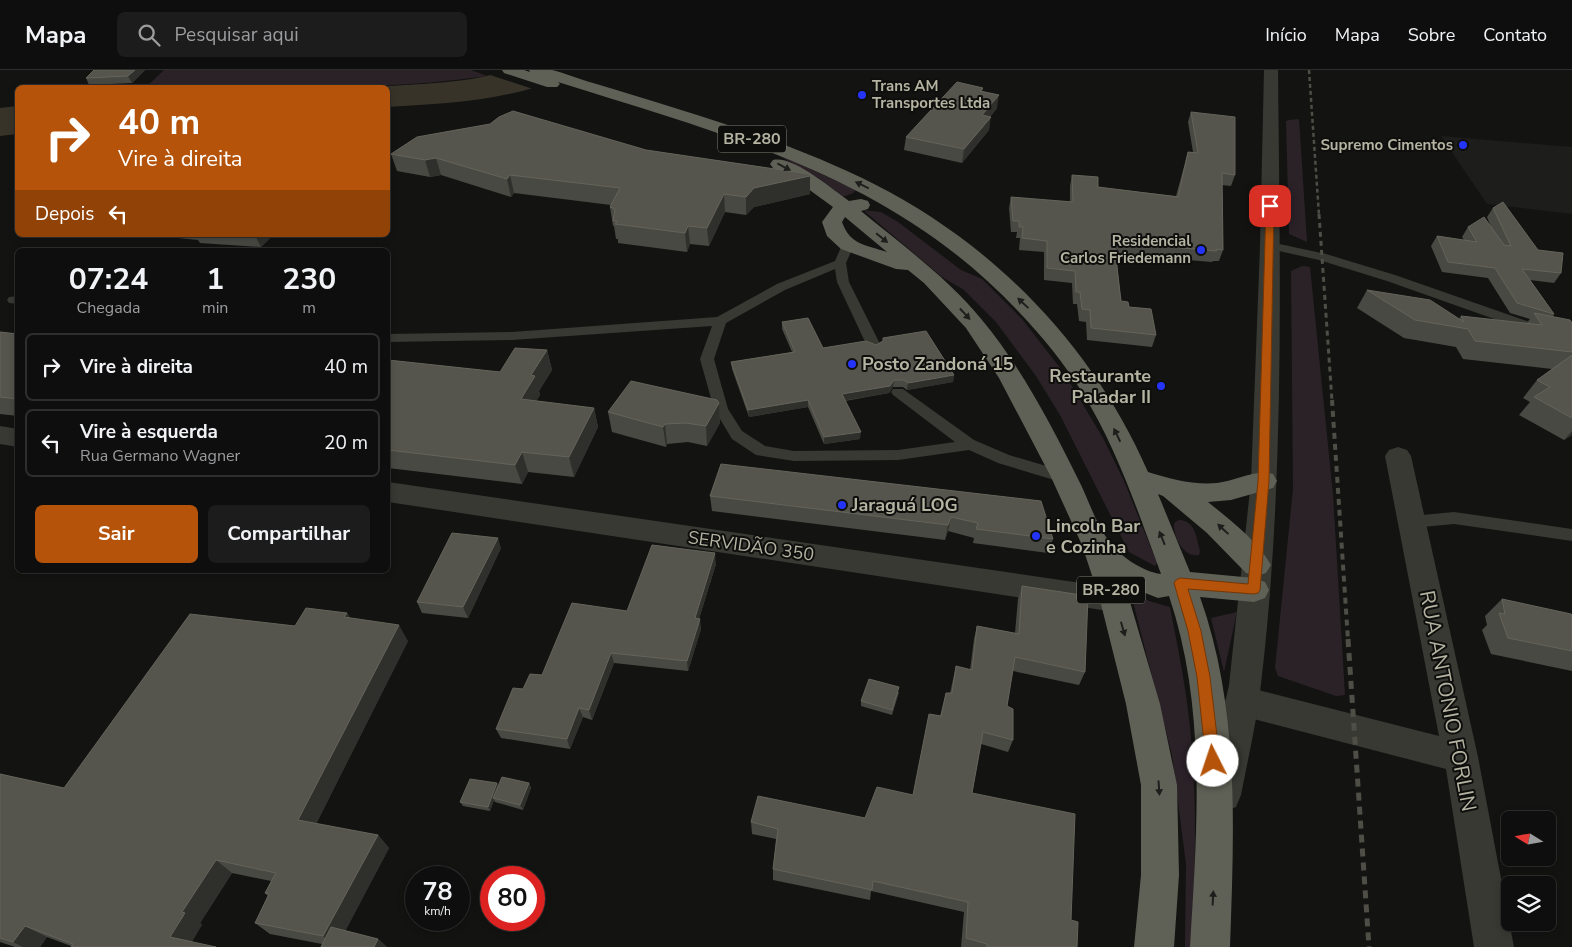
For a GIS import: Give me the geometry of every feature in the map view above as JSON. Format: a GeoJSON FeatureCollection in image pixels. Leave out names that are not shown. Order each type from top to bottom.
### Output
{"type":"FeatureCollection","features":[{"type":"Feature","properties":{"kind":"highway","name":"BR-280"},"geometry":{"type":"LineString","coordinates":[[508,70],[570,85],[797,155],[873,190],[919,218],[979,262],[1031,310],[1084,376],[1113,427],[1138,478],[1180,583],[1194,631],[1204,677],[1212,744],[1216,832],[1210,947]]}},
{"type":"Feature","properties":{"kind":"highway","name":"BR-280"},"geometry":{"type":"LineString","coordinates":[[536,70],[570,85],[760,155],[806,178],[931,279],[974,324],[1011,378],[1064,477],[1096,546],[1115,600],[1143,704],[1159,785],[1160,876],[1154,947]]}},
{"type":"Feature","properties":{"kind":"highway"},"geometry":{"type":"LineString","coordinates":[[919,218],[882,206],[858,205],[845,208],[836,213],[832,222],[837,236],[848,245],[895,262],[931,279]]}},
{"type":"Feature","properties":{"kind":"highway"},"geometry":{"type":"LineString","coordinates":[[1138,478],[1174,491],[1195,494],[1221,493],[1244,489],[1264,481]]}},
{"type":"Feature","properties":{"kind":"highway"},"geometry":{"type":"LineString","coordinates":[[1096,546],[1111,562],[1133,576],[1158,586],[1255,577],[1233,538],[1214,520],[1174,491]]}},
{"type":"Feature","properties":{"kind":"street"},"geometry":{"type":"LineString","coordinates":[[1216,832],[1242,701],[1264,481],[1270,246],[1271,70]]}},
{"type":"Feature","properties":{"kind":"street"},"geometry":{"type":"LineString","coordinates":[[0,435],[15,438]]}},
{"type":"Feature","properties":{"kind":"street","name":"RUA ANTONIO FORLIN"},"geometry":{"type":"LineString","coordinates":[[1398,456],[1461,757],[1494,947]]}},
{"type":"Feature","properties":{"kind":"street","name":"SERVIDÃO 350"},"geometry":{"type":"LineString","coordinates":[[390,492],[1115,600]]}},
{"type":"Feature","properties":{"kind":"street"},"geometry":{"type":"LineString","coordinates":[[1242,701],[1461,757]]}},
{"type":"Feature","properties":{"kind":"lane"},"geometry":{"type":"LineString","coordinates":[[848,245],[840,263],[843,282],[874,346]]}},
{"type":"Feature","properties":{"kind":"lane"},"geometry":{"type":"LineString","coordinates":[[1270,246],[1322,257],[1391,278],[1536,329],[1572,334]]}},
{"type":"Feature","properties":{"kind":"lane"},"geometry":{"type":"LineString","coordinates":[[390,338],[429,339],[583,332],[720,321],[781,288],[840,263]]}},
{"type":"Feature","properties":{"kind":"lane"},"geometry":{"type":"LineString","coordinates":[[720,321],[707,359],[722,409],[737,435],[761,451],[794,456],[898,455],[971,445]]}},
{"type":"Feature","properties":{"kind":"lane"},"geometry":{"type":"LineString","coordinates":[[898,392],[940,425],[971,445],[1004,459],[1064,477]]}},
{"type":"Feature","properties":{"kind":"lane"},"geometry":{"type":"LineString","coordinates":[[1412,522],[1454,518],[1572,535]]}},
{"type":"Feature","properties":{"kind":"shaded area"},"geometry":{"type":"Polygon","coordinates":[[[164,70],[471,70],[487,76],[390,86],[148,85],[164,70]]]}},
{"type":"Feature","properties":{"kind":"shaded area"},"geometry":{"type":"Polygon","coordinates":[[[501,70],[533,88],[479,99],[390,107],[390,86],[453,81],[491,75],[501,70]]]}},
{"type":"Feature","properties":{"kind":"shaded area"},"geometry":{"type":"Polygon","coordinates":[[[15,106],[15,134],[0,136],[0,108],[15,106]]]}},
{"type":"Feature","properties":{"kind":"shaded area"},"geometry":{"type":"Polygon","coordinates":[[[1299,119],[1307,242],[1289,234],[1286,121],[1299,119]]]}},
{"type":"Feature","properties":{"kind":"shaded area"},"geometry":{"type":"Polygon","coordinates":[[[1441,136],[1572,147],[1572,214],[1487,204],[1441,136]]]}},
{"type":"Feature","properties":{"kind":"shaded area"},"geometry":{"type":"Polygon","coordinates":[[[769,150],[856,190],[843,197],[820,179],[769,150]]]}},
{"type":"Feature","properties":{"kind":"shaded area"},"geometry":{"type":"Polygon","coordinates":[[[863,210],[881,212],[898,222],[961,270],[982,279],[1022,319],[1064,373],[1103,438],[1124,481],[1157,563],[1155,566],[1129,552],[1060,415],[1036,376],[996,322],[964,290],[942,277],[863,210]]]}},
{"type":"Feature","properties":{"kind":"shaded area"},"geometry":{"type":"Polygon","coordinates":[[[1302,266],[1310,267],[1333,495],[1345,695],[1336,696],[1278,676],[1275,668],[1293,489],[1291,271],[1302,266]]]}},
{"type":"Feature","properties":{"kind":"shaded area"},"geometry":{"type":"Polygon","coordinates":[[[1179,520],[1189,523],[1192,527],[1200,551],[1199,555],[1188,553],[1177,540],[1174,523],[1179,520]]]}},
{"type":"Feature","properties":{"kind":"shaded area"},"geometry":{"type":"Polygon","coordinates":[[[1130,590],[1149,601],[1170,607],[1183,677],[1192,747],[1195,804],[1192,947],[1185,947],[1186,864],[1172,755],[1130,590]]]}},
{"type":"Feature","properties":{"kind":"shaded area"},"geometry":{"type":"Polygon","coordinates":[[[1237,612],[1224,672],[1211,618],[1237,612]]]}},
{"type":"Feature","properties":{"kind":"pier"},"geometry":{"type":"Polygon","coordinates":[[[497,70],[518,70],[552,86],[536,90],[487,74],[497,70]]]}},
{"type":"Feature","properties":{"kind":"building"},"geometry":{"type":"Polygon","coordinates":[[[94,70],[135,70],[128,76],[86,78],[94,70]]]}},
{"type":"Feature","properties":{"kind":"building"},"geometry":{"type":"Polygon","coordinates":[[[957,82],[983,88],[980,91],[999,95],[982,115],[991,117],[964,149],[906,137],[957,82]]]}},
{"type":"Feature","properties":{"kind":"building"},"geometry":{"type":"Polygon","coordinates":[[[513,111],[646,150],[809,174],[810,176],[754,188],[746,197],[724,194],[707,228],[688,226],[685,233],[615,224],[617,221],[613,221],[615,209],[610,207],[620,188],[510,175],[507,179],[436,158],[425,160],[391,154],[417,137],[490,124],[499,117],[513,111]]]}},
{"type":"Feature","properties":{"kind":"building"},"geometry":{"type":"Polygon","coordinates":[[[1191,112],[1235,117],[1235,175],[1222,173],[1223,250],[1114,242],[1121,301],[1128,302],[1129,307],[1151,309],[1156,335],[1091,328],[1090,310],[1082,309],[1080,292],[1076,292],[1075,271],[1047,268],[1047,241],[1022,238],[1023,227],[1019,227],[1019,221],[1013,221],[1011,197],[1073,202],[1072,175],[1098,177],[1098,187],[1178,197],[1188,152],[1198,153],[1191,112]]]}},
{"type":"Feature","properties":{"kind":"building"},"geometry":{"type":"Polygon","coordinates":[[[1503,202],[1538,250],[1563,253],[1561,273],[1522,269],[1554,314],[1517,303],[1495,268],[1448,262],[1437,236],[1477,242],[1468,227],[1484,217],[1504,245],[1511,246],[1493,208],[1503,202]]]}},
{"type":"Feature","properties":{"kind":"building"},"geometry":{"type":"Polygon","coordinates":[[[1367,290],[1430,300],[1464,322],[1461,316],[1542,325],[1534,313],[1570,320],[1572,323],[1572,352],[1475,341],[1468,329],[1415,320],[1367,290]]]}},
{"type":"Feature","properties":{"kind":"building","name":"Posto Zandoná 15"},"geometry":{"type":"Polygon","coordinates":[[[808,318],[823,348],[866,341],[876,345],[883,341],[883,338],[926,331],[954,375],[908,383],[904,380],[894,380],[890,386],[842,394],[861,432],[824,437],[808,400],[748,410],[731,362],[795,352],[782,322],[808,318]]]}},
{"type":"Feature","properties":{"kind":"building"},"geometry":{"type":"Polygon","coordinates":[[[0,332],[15,334],[15,399],[0,397],[0,332]]]}},
{"type":"Feature","properties":{"kind":"building"},"geometry":{"type":"Polygon","coordinates":[[[515,348],[547,350],[531,375],[535,376],[521,399],[594,408],[569,457],[522,452],[515,465],[390,450],[390,360],[500,372],[515,348]]]}},
{"type":"Feature","properties":{"kind":"building"},"geometry":{"type":"Polygon","coordinates":[[[1572,355],[1572,418],[1534,397],[1550,387],[1537,380],[1572,355]]]}},
{"type":"Feature","properties":{"kind":"building"},"geometry":{"type":"Polygon","coordinates":[[[631,381],[717,400],[719,403],[706,426],[686,423],[665,424],[663,427],[608,412],[631,381]]]}},
{"type":"Feature","properties":{"kind":"building"},"geometry":{"type":"Polygon","coordinates":[[[721,464],[1041,501],[1053,539],[976,529],[978,523],[951,517],[948,525],[710,496],[721,464]]]}},
{"type":"Feature","properties":{"kind":"building"},"geometry":{"type":"Polygon","coordinates":[[[452,533],[498,538],[463,607],[417,602],[452,533]]]}},
{"type":"Feature","properties":{"kind":"building"},"geometry":{"type":"Polygon","coordinates":[[[652,545],[715,553],[695,618],[700,619],[687,661],[611,653],[589,710],[579,708],[567,739],[496,729],[513,688],[523,689],[530,674],[542,675],[572,603],[627,611],[652,545]]]}},
{"type":"Feature","properties":{"kind":"building"},"geometry":{"type":"Polygon","coordinates":[[[1022,586],[1088,596],[1085,672],[1015,657],[1007,706],[1013,709],[1013,740],[983,732],[972,793],[1075,814],[1071,920],[1078,922],[1077,947],[987,947],[987,944],[966,938],[968,902],[873,881],[872,890],[773,869],[778,829],[751,822],[758,796],[865,818],[877,787],[913,795],[929,714],[941,716],[946,693],[952,693],[956,666],[972,670],[977,626],[1019,634],[1022,586]]]}},
{"type":"Feature","properties":{"kind":"building"},"geometry":{"type":"Polygon","coordinates":[[[1502,599],[1571,614],[1572,651],[1508,638],[1499,613],[1505,614],[1502,599]]]}},
{"type":"Feature","properties":{"kind":"building"},"geometry":{"type":"Polygon","coordinates":[[[306,608],[347,613],[344,617],[399,625],[298,820],[378,835],[323,936],[255,923],[269,894],[265,893],[276,873],[216,860],[182,912],[185,913],[170,937],[216,947],[71,947],[73,944],[25,926],[13,942],[0,938],[0,774],[64,788],[190,614],[295,626],[306,608]]]}},
{"type":"Feature","properties":{"kind":"building"},"geometry":{"type":"Polygon","coordinates":[[[869,679],[899,687],[892,710],[861,701],[869,679]]]}},
{"type":"Feature","properties":{"kind":"building"},"geometry":{"type":"Polygon","coordinates":[[[502,777],[529,783],[520,805],[493,798],[502,777]]]}},
{"type":"Feature","properties":{"kind":"building"},"geometry":{"type":"Polygon","coordinates":[[[470,779],[497,783],[488,807],[460,802],[470,779]]]}},
{"type":"Feature","properties":{"kind":"building"},"geometry":{"type":"Polygon","coordinates":[[[331,927],[378,939],[374,947],[321,947],[331,927]]]}},
{"type":"Feature","properties":{"kind":"railway"},"geometry":{"type":"LineString","coordinates":[[1309,70],[1319,215]]}},
{"type":"Feature","properties":{"kind":"railway"},"geometry":{"type":"LineString","coordinates":[[1319,214],[1332,401]]}},
{"type":"Feature","properties":{"kind":"railway"},"geometry":{"type":"LineString","coordinates":[[1332,400],[1348,640]]}},
{"type":"Feature","properties":{"kind":"railway"},"geometry":{"type":"LineString","coordinates":[[1348,639],[1369,947]]}},
{"type":"Feature","properties":{"kind":"place","name":"Trans AM Transportes Ltda"},"geometry":{"type":"Point","coordinates":[862,95]}},
{"type":"Feature","properties":{"kind":"place","name":"Supremo Cimentos"},"geometry":{"type":"Point","coordinates":[1463,145]}},
{"type":"Feature","properties":{"kind":"place","name":"Residencial Carlos Friedemann"},"geometry":{"type":"Point","coordinates":[1201,250]}},
{"type":"Feature","properties":{"kind":"place","name":"Posto Zandoná 15"},"geometry":{"type":"Point","coordinates":[852,364]}},
{"type":"Feature","properties":{"kind":"place","name":"Restaurante Paladar II"},"geometry":{"type":"Point","coordinates":[1161,386]}},
{"type":"Feature","properties":{"kind":"place","name":"Jaraguá LOG"},"geometry":{"type":"Point","coordinates":[842,505]}},
{"type":"Feature","properties":{"kind":"place","name":"Lincoln Bar e Cozinha"},"geometry":{"type":"Point","coordinates":[1036,536]}},
{"type":"Feature","properties":{"kind":"route"},"geometry":{"type":"LineString","coordinates":[[1213,761],[1204,677],[1194,631],[1180,583],[1254,590],[1264,481],[1270,206]]}}]}
